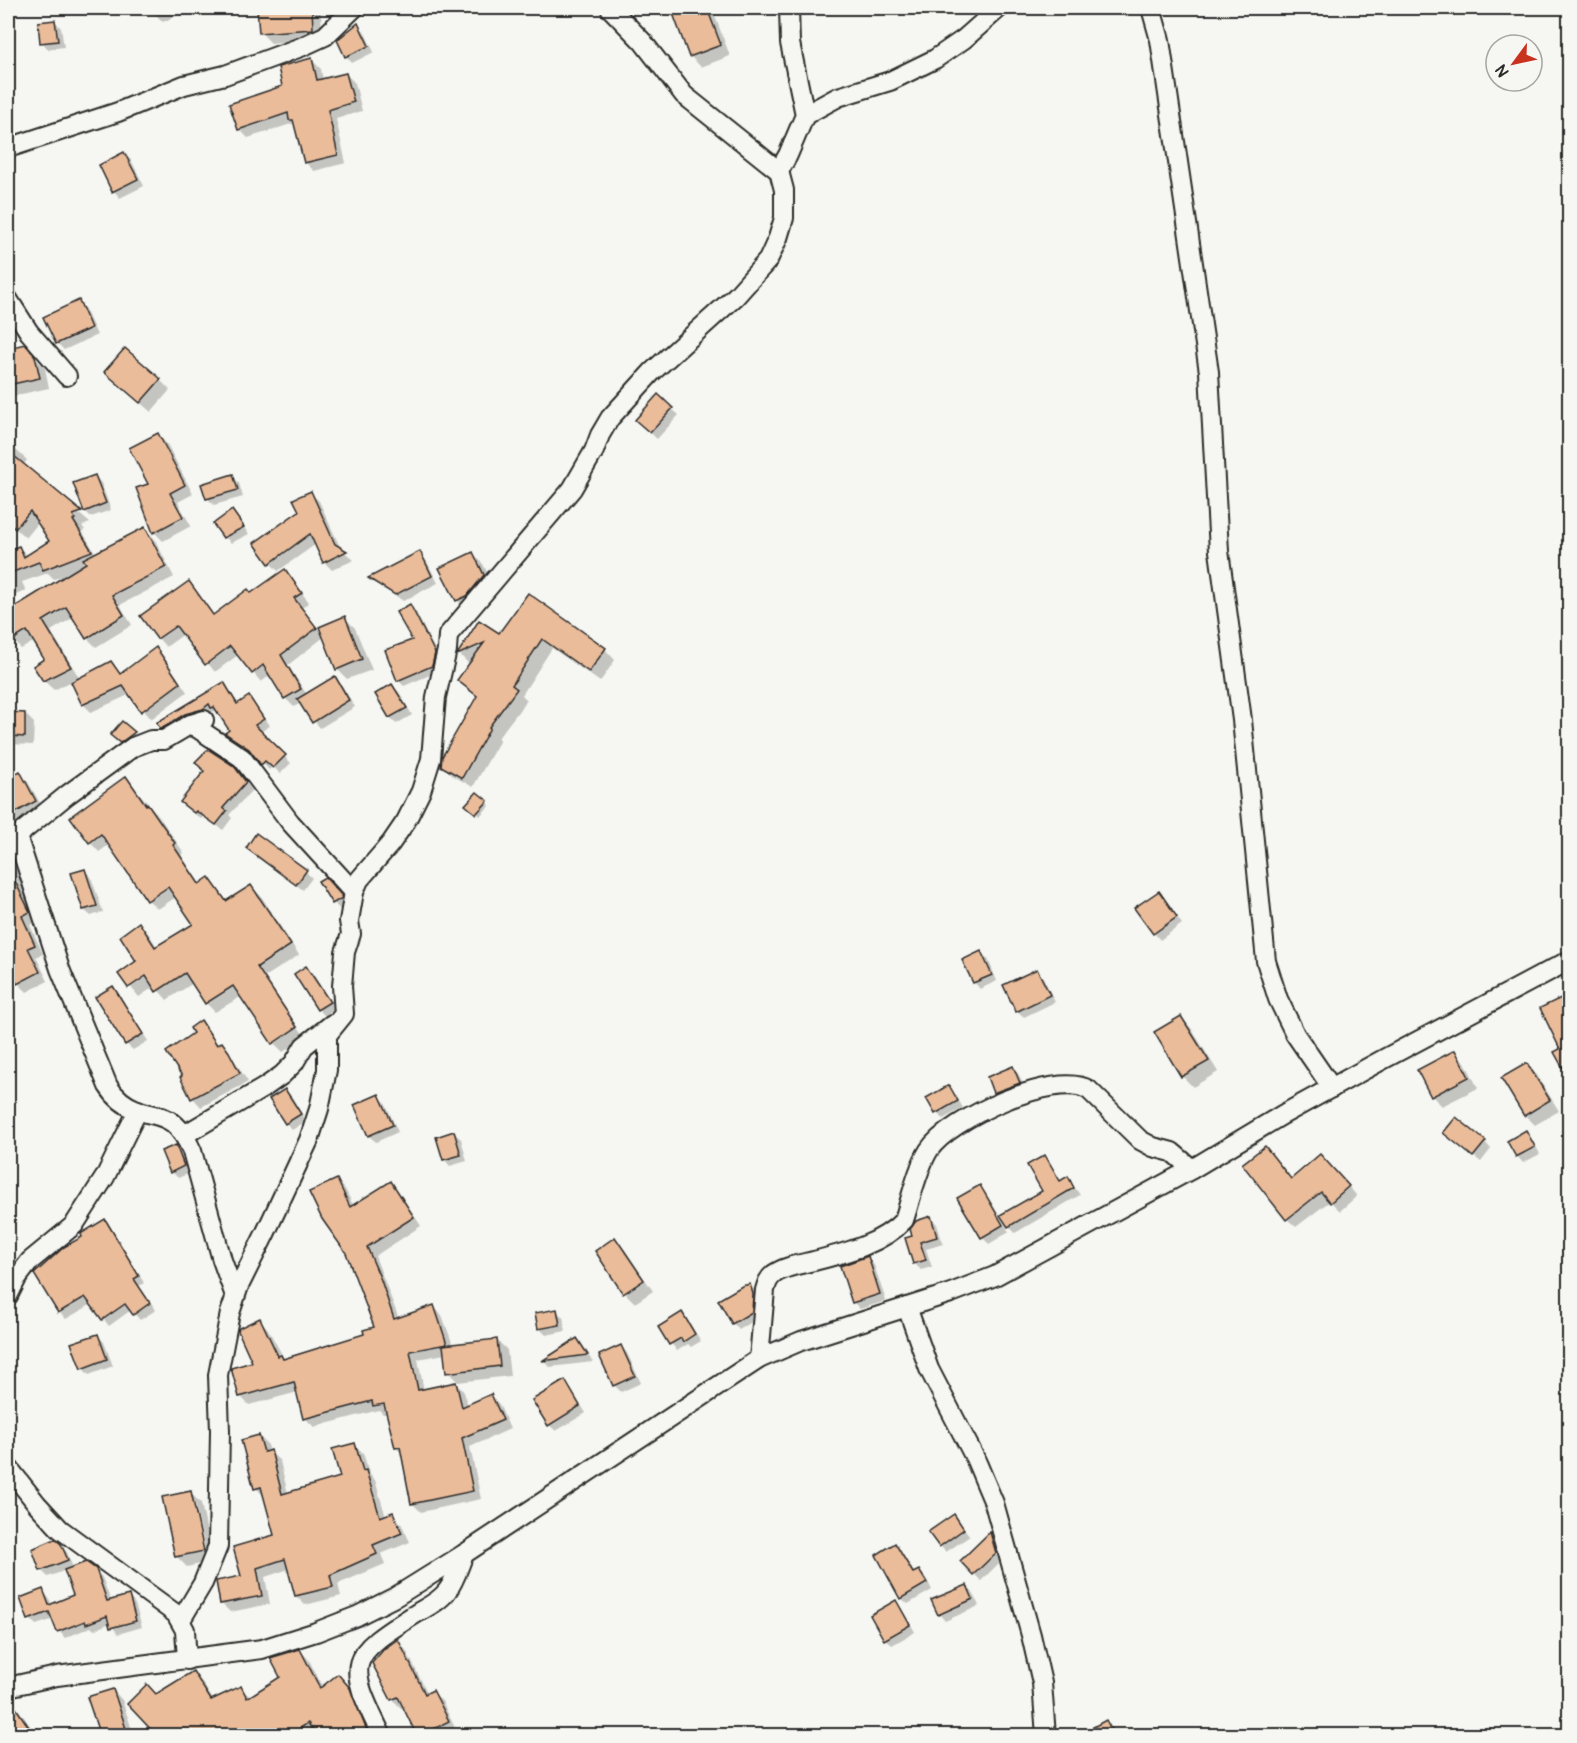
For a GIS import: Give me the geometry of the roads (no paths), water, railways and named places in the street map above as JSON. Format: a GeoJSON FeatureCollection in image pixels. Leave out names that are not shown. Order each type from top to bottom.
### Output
{"type":"FeatureCollection","features":[{"type":"Feature","properties":{"kind":"street"},"geometry":{"type":"LineString","coordinates":[[8,148],[118,112],[184,85],[225,75],[270,60],[325,36],[354,8]]}},
{"type":"Feature","properties":{"kind":"street"},"geometry":{"type":"LineString","coordinates":[[181,1620],[203,1583],[218,1546],[220,1431],[218,1375],[230,1313],[235,1296],[309,1140],[319,1109],[327,1070],[327,1035],[344,1014],[342,986],[345,952],[351,934],[348,921],[350,889],[392,843],[421,791],[431,759],[436,697],[447,650],[448,635],[572,489],[610,418],[652,372],[736,296],[768,260],[784,218],[784,190],[779,171],[684,95],[643,42],[610,8]]}},
{"type":"Feature","properties":{"kind":"street"},"geometry":{"type":"LineString","coordinates":[[779,171],[789,155],[805,115],[790,43],[789,8]]}},
{"type":"Feature","properties":{"kind":"street"},"geometry":{"type":"LineString","coordinates":[[805,115],[838,97],[890,81],[935,59],[964,39],[999,8]]}},
{"type":"Feature","properties":{"kind":"street"},"geometry":{"type":"LineString","coordinates":[[1151,8],[1160,40],[1209,372],[1219,551],[1242,720],[1266,961],[1278,999],[1295,1034],[1332,1088]]}},
{"type":"Feature","properties":{"kind":"street"},"geometry":{"type":"LineString","coordinates":[[8,299],[29,332],[67,376]]}},
{"type":"Feature","properties":{"kind":"street"},"geometry":{"type":"LineString","coordinates":[[235,1296],[222,1260],[192,1151],[184,1135],[172,1122],[154,1113],[138,1110],[116,1098],[108,1086],[60,969],[18,839],[23,831],[67,795],[133,747],[151,740],[164,740],[197,722],[242,758],[290,822],[332,866],[350,889]]}},
{"type":"Feature","properties":{"kind":"street"},"geometry":{"type":"LineString","coordinates":[[8,1687],[57,1676],[262,1649],[357,1616],[395,1597],[465,1554],[759,1359],[801,1341],[995,1276],[1192,1169],[1332,1088],[1569,960]]}},
{"type":"Feature","properties":{"kind":"street"},"geometry":{"type":"LineString","coordinates":[[184,1135],[282,1075],[294,1063],[304,1046],[344,1014]]}},
{"type":"Feature","properties":{"kind":"street"},"geometry":{"type":"LineString","coordinates":[[759,1359],[765,1290],[768,1280],[776,1273],[794,1266],[838,1255],[867,1244],[898,1227],[904,1220],[928,1152],[937,1140],[952,1128],[1005,1100],[1034,1090],[1081,1085],[1140,1140],[1153,1147],[1172,1152],[1192,1169]]}},
{"type":"Feature","properties":{"kind":"street"},"geometry":{"type":"LineString","coordinates":[[8,1296],[17,1278],[30,1261],[74,1225],[105,1177],[138,1110]]}},
{"type":"Feature","properties":{"kind":"street"},"geometry":{"type":"LineString","coordinates":[[907,1307],[929,1369],[975,1458],[994,1503],[1042,1683],[1046,1736]]}},
{"type":"Feature","properties":{"kind":"street"},"geometry":{"type":"LineString","coordinates":[[8,1467],[60,1529],[161,1602],[181,1620],[185,1630],[187,1660]]}},
{"type":"Feature","properties":{"kind":"street"},"geometry":{"type":"LineString","coordinates":[[382,1736],[362,1695],[357,1673],[363,1653],[376,1639],[446,1593],[465,1554]]}}]}
